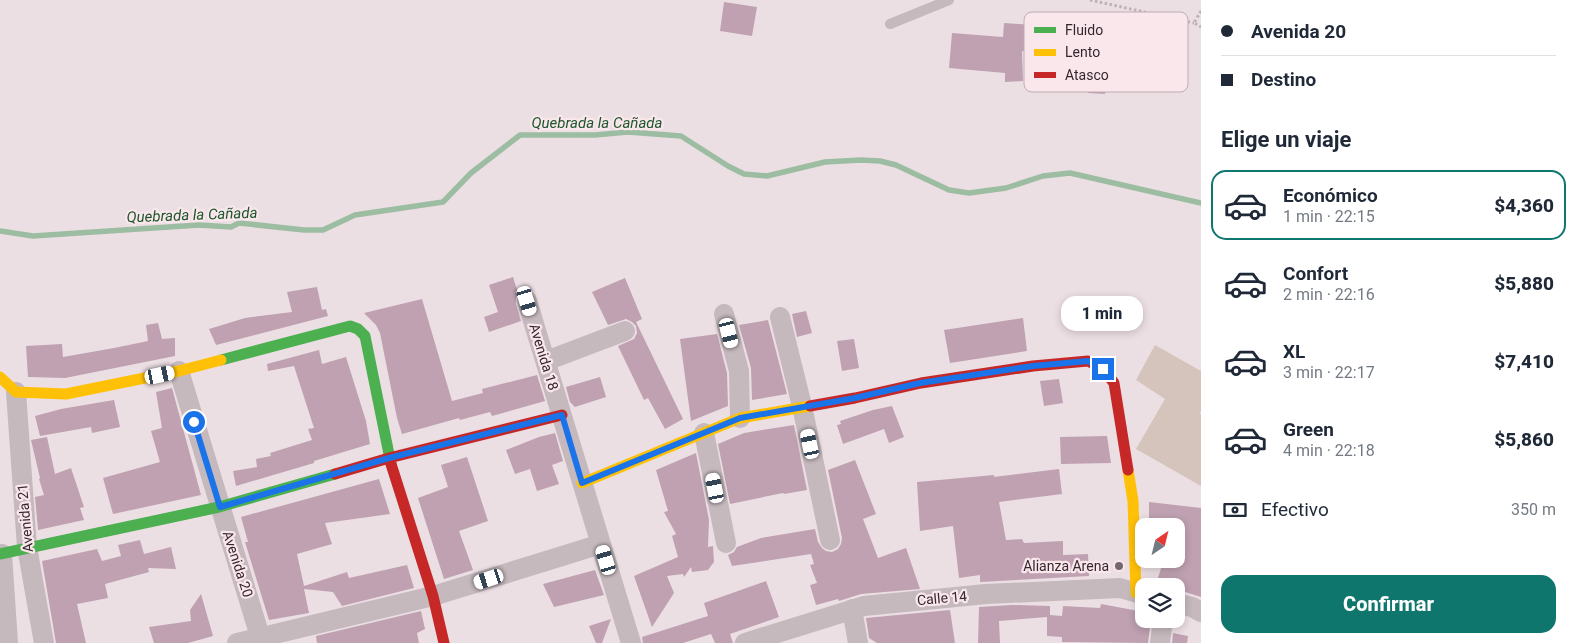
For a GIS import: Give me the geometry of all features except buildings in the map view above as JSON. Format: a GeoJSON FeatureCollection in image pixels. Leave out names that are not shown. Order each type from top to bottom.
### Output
{"type":"FeatureCollection","features":[{"type":"Feature","properties":{"kind":"street","name":"Avenida 18"},"geometry":{"type":"LineString","coordinates":[[527,301],[631,643]]}},
{"type":"Feature","properties":{"kind":"street"},"geometry":{"type":"LineString","coordinates":[[724,314],[739,371],[740,418]]}},
{"type":"Feature","properties":{"kind":"street"},"geometry":{"type":"LineString","coordinates":[[780,317],[802,406],[830,540]]}},
{"type":"Feature","properties":{"kind":"street"},"geometry":{"type":"LineString","coordinates":[[0,377],[16,392],[66,394],[179,371],[350,326],[358,329],[365,336],[389,458],[433,596],[444,643]]}},
{"type":"Feature","properties":{"kind":"street"},"geometry":{"type":"LineString","coordinates":[[546,361],[625,331]]}},
{"type":"Feature","properties":{"kind":"street"},"geometry":{"type":"LineString","coordinates":[[582,483],[740,418],[855,398],[920,383],[1033,366],[1088,361],[1103,369],[1114,383],[1133,502],[1139,578]]}},
{"type":"Feature","properties":{"kind":"street","name":"Avenida 20"},"geometry":{"type":"LineString","coordinates":[[179,371],[262,640]]}},
{"type":"Feature","properties":{"kind":"street","name":"Avenida 21"},"geometry":{"type":"LineString","coordinates":[[16,392],[27,548],[44,643]]}},
{"type":"Feature","properties":{"kind":"street"},"geometry":{"type":"LineString","coordinates":[[1,554],[220,507],[389,458],[562,415]]}},
{"type":"Feature","properties":{"kind":"street"},"geometry":{"type":"LineString","coordinates":[[704,433],[726,543]]}},
{"type":"Feature","properties":{"kind":"street"},"geometry":{"type":"LineString","coordinates":[[237,643],[262,640],[433,596],[601,544]]}},
{"type":"Feature","properties":{"kind":"street","name":"Avenida 21"},"geometry":{"type":"LineString","coordinates":[[1,554],[8,643]]}},
{"type":"Feature","properties":{"kind":"street","name":"Calle 14"},"geometry":{"type":"LineString","coordinates":[[746,643],[864,606],[986,594],[1120,588],[1135,592]]}},
{"type":"Feature","properties":{"kind":"street"},"geometry":{"type":"LineString","coordinates":[[1185,605],[1201,612]]}},
{"type":"Feature","properties":{"kind":"street"},"geometry":{"type":"LineString","coordinates":[[852,610],[858,643]]}},
{"type":"Feature","properties":{"kind":"street"},"geometry":{"type":"LineString","coordinates":[[1160,643],[1162,628]]}},
{"type":"Feature","properties":{"kind":"lane"},"geometry":{"type":"LineString","coordinates":[[890,24],[949,0]]}},
{"type":"Feature","properties":{"kind":"path"},"geometry":{"type":"LineString","coordinates":[[1090,0],[1144,12]]}},
{"type":"Feature","properties":{"kind":"path"},"geometry":{"type":"LineString","coordinates":[[1194,23],[1201,11]]}},
{"type":"Feature","properties":{"kind":"path"},"geometry":{"type":"LineString","coordinates":[[1188,22],[1201,27]]}},
{"type":"Feature","properties":{"kind":"shaded area"},"geometry":{"type":"Polygon","coordinates":[[[1155,345],[1201,371],[1201,486],[1136,449],[1165,399],[1136,380],[1155,345]]]}},
{"type":"Feature","properties":{"kind":"waterway","name":"Quebrada la Cañada"},"geometry":{"type":"LineString","coordinates":[[0,231],[33,236],[199,225],[231,227],[239,223],[304,230],[323,230],[355,215],[443,202],[471,173],[520,135],[595,135],[628,132],[681,136],[744,174],[767,176],[825,162],[880,161],[896,165],[949,190],[969,193],[1006,188],[1043,176],[1070,173],[1201,203]]}},
{"type":"Feature","properties":{"kind":"traffic: fast"},"geometry":{"type":"LineString","coordinates":[[221,360],[350,326],[358,329],[365,336],[391,464]]}},
{"type":"Feature","properties":{"kind":"traffic: fast"},"geometry":{"type":"LineString","coordinates":[[0,554],[219,507],[335,474]]}},
{"type":"Feature","properties":{"kind":"traffic: slow"},"geometry":{"type":"LineString","coordinates":[[0,377],[16,392],[66,394],[179,371],[221,360]]}},
{"type":"Feature","properties":{"kind":"traffic: slow"},"geometry":{"type":"LineString","coordinates":[[582,483],[740,418],[810,406]]}},
{"type":"Feature","properties":{"kind":"traffic: slow"},"geometry":{"type":"LineString","coordinates":[[1128,470],[1133,501],[1136,578]]}},
{"type":"Feature","properties":{"kind":"traffic: jam"},"geometry":{"type":"LineString","coordinates":[[810,406],[921,383],[1033,366],[1088,361],[1103,369],[1114,383],[1128,470]]}},
{"type":"Feature","properties":{"kind":"traffic: jam"},"geometry":{"type":"LineString","coordinates":[[335,474],[389,458],[562,415]]}},
{"type":"Feature","properties":{"kind":"traffic: jam"},"geometry":{"type":"LineString","coordinates":[[391,464],[433,596],[444,643]]}},
{"type":"Feature","properties":{"kind":"place","name":"Alianza Arena"},"geometry":{"type":"Point","coordinates":[1119,566]}},
{"type":"Feature","properties":{"kind":"route"},"geometry":{"type":"LineString","coordinates":[[194,422],[220,507],[389,458],[562,415],[582,483],[740,418],[855,398],[920,383],[1033,366],[1088,361],[1103,369]]}}]}
